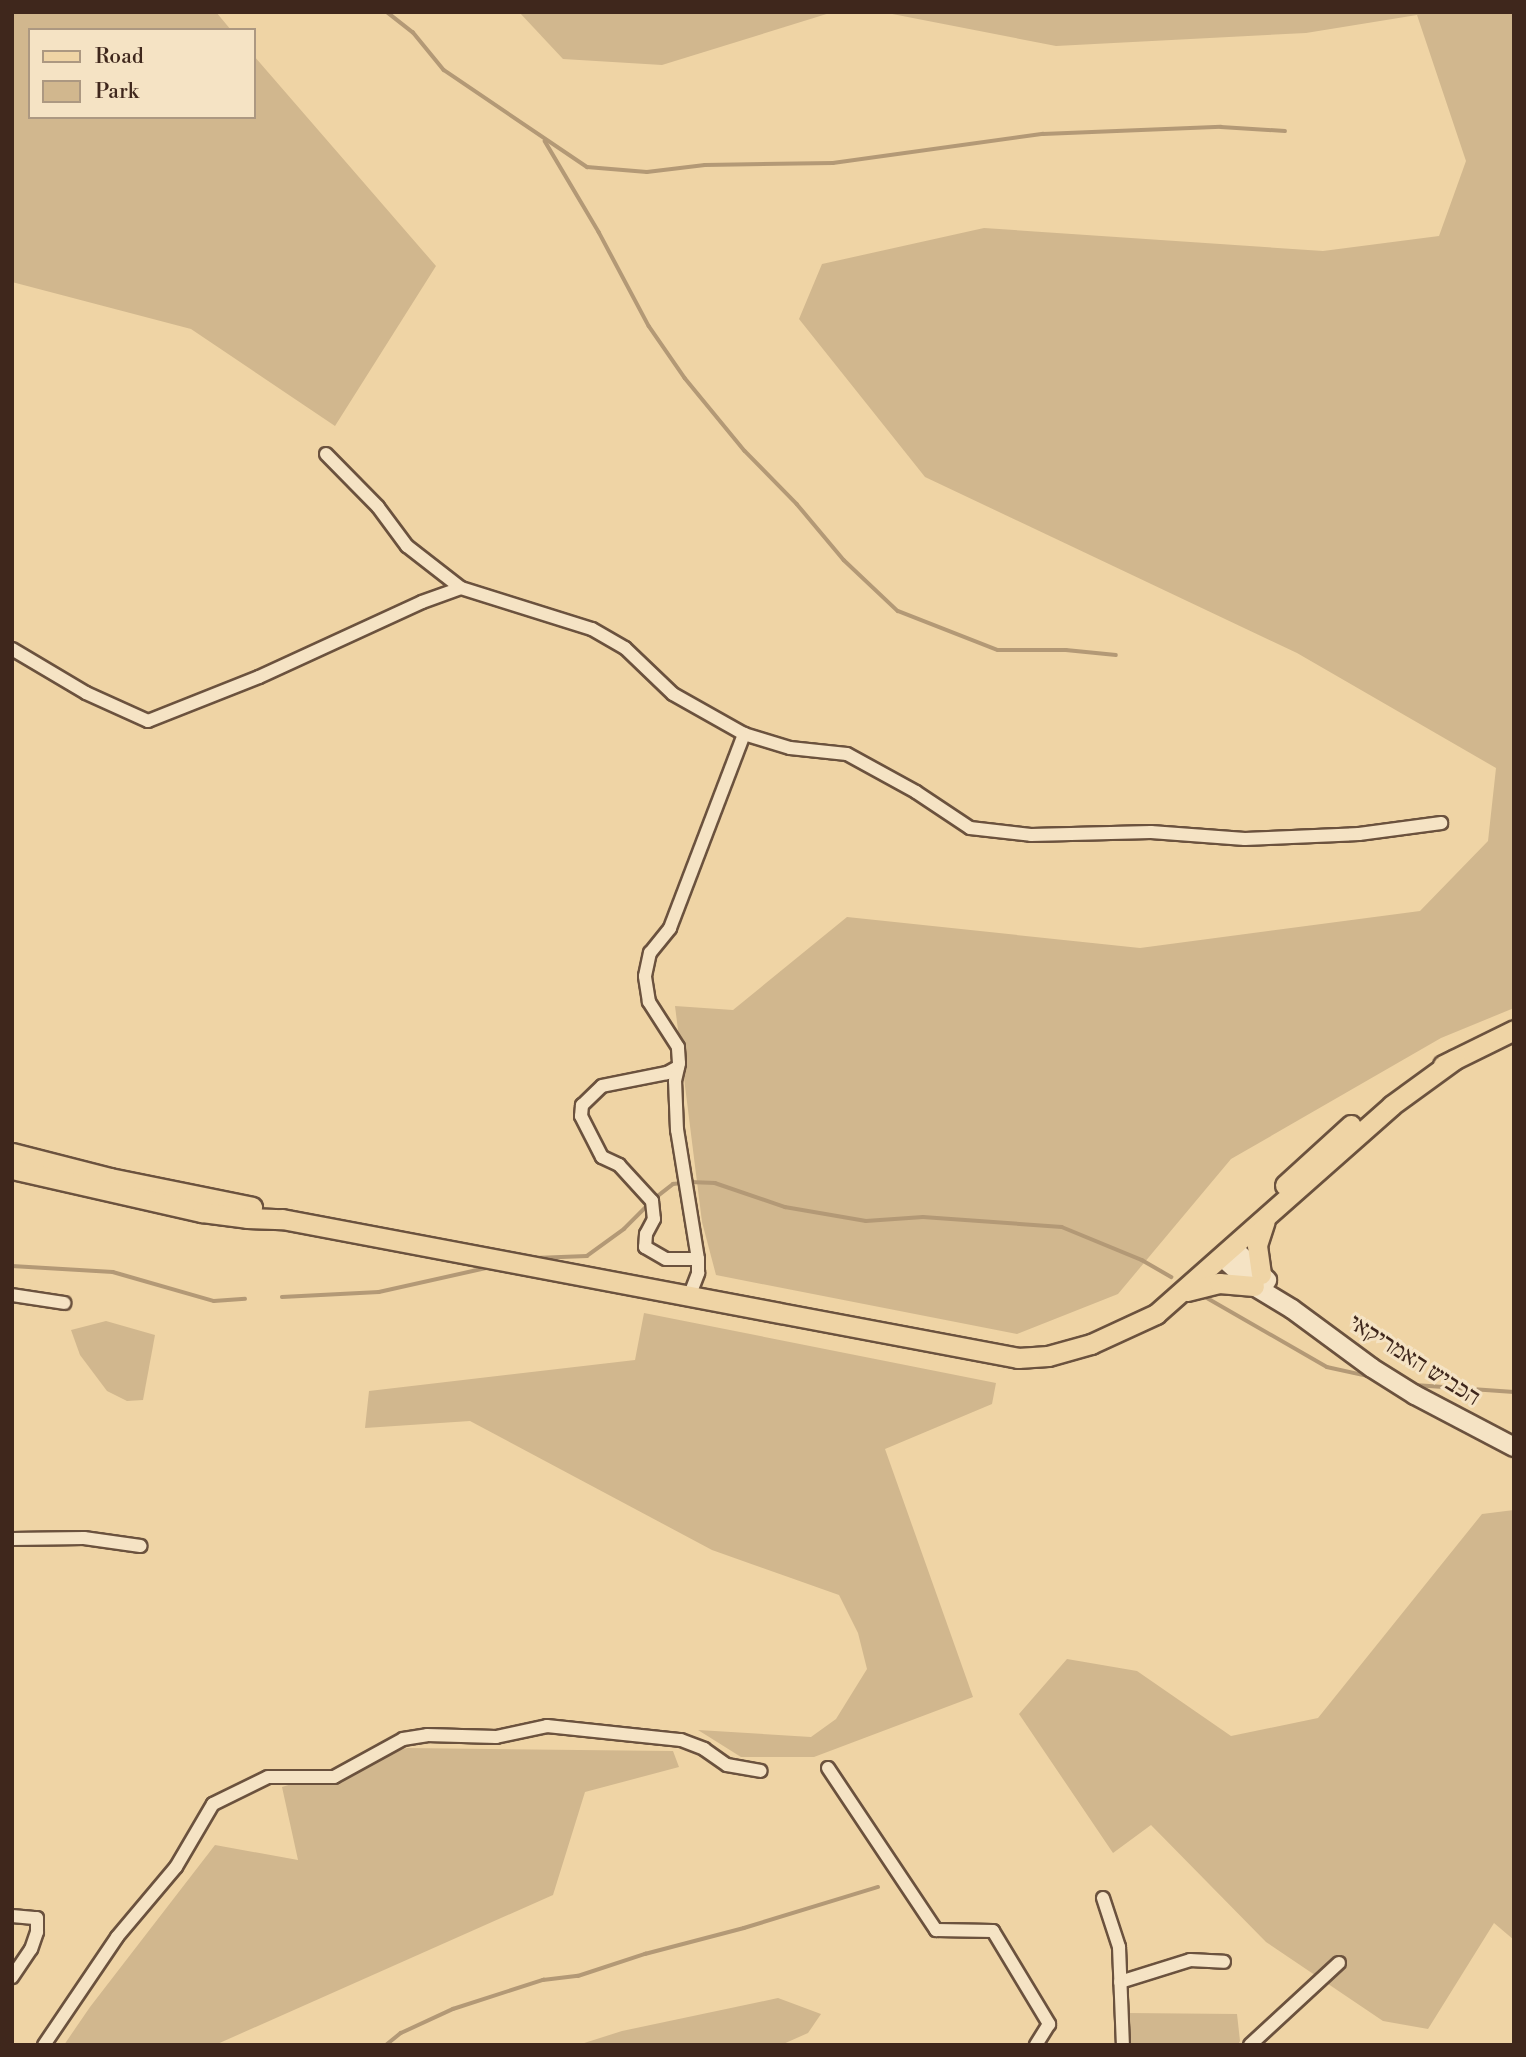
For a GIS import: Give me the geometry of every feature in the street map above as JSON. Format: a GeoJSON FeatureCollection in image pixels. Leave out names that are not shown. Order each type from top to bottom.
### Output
{"type":"FeatureCollection","features":[{"type":"Feature","properties":{"kind":"main road"},"geometry":{"type":"LineString","coordinates":[[12,1169],[202,1212],[282,1219],[1018,1358],[1048,1356],[1112,1334],[1156,1314],[1396,1088],[1514,1030]]}},
{"type":"Feature","properties":{"kind":"main road"},"geometry":{"type":"LineString","coordinates":[[1112,1334],[1266,1219],[1392,1105],[1454,1060]]}},
{"type":"Feature","properties":{"kind":"main road"},"geometry":{"type":"LineString","coordinates":[[12,1153],[110,1178],[258,1208],[282,1219]]}},
{"type":"Feature","properties":{"kind":"main road"},"geometry":{"type":"LineString","coordinates":[[1177,1296],[1208,1285],[1257,1280],[1257,1245],[1266,1219]]}},
{"type":"Feature","properties":{"kind":"main road","name":"הכביש האמריקאי"},"geometry":{"type":"LineString","coordinates":[[1225,1249],[1292,1309],[1383,1375],[1514,1447]]}},
{"type":"Feature","properties":{"kind":"street"},"geometry":{"type":"LineString","coordinates":[[326,454],[378,507],[407,546],[461,588],[592,629],[625,648],[673,694],[744,734],[790,748],[847,754],[916,792],[970,828],[1031,835],[1151,832],[1245,839],[1359,834],[1441,823]]}},
{"type":"Feature","properties":{"kind":"street"},"geometry":{"type":"LineString","coordinates":[[12,649],[86,693],[148,720],[259,677],[422,602],[461,588]]}},
{"type":"Feature","properties":{"kind":"street"},"geometry":{"type":"LineString","coordinates":[[689,1297],[698,1273],[698,1259],[677,1130],[675,1081],[678,1046],[649,1002],[645,976],[650,953],[670,928],[744,734]]}},
{"type":"Feature","properties":{"kind":"street"},"geometry":{"type":"LineString","coordinates":[[678,1068],[667,1073],[602,1086],[582,1105],[581,1116],[602,1157],[619,1165],[652,1201],[654,1219],[646,1234],[645,1247],[666,1259],[698,1259]]}},
{"type":"Feature","properties":{"kind":"street"},"geometry":{"type":"LineString","coordinates":[[12,1294],[64,1303]]}},
{"type":"Feature","properties":{"kind":"street"},"geometry":{"type":"LineString","coordinates":[[12,1539],[84,1538],[140,1546]]}},
{"type":"Feature","properties":{"kind":"street"},"geometry":{"type":"LineString","coordinates":[[44,2045],[117,1937],[176,1867],[214,1804],[268,1777],[334,1777],[403,1739],[427,1735],[496,1737],[547,1726],[681,1740],[704,1749],[727,1765],[760,1771]]}},
{"type":"Feature","properties":{"kind":"street"},"geometry":{"type":"LineString","coordinates":[[828,1768],[936,1930],[993,1931],[1049,2024],[1036,2045]]}},
{"type":"Feature","properties":{"kind":"street"},"geometry":{"type":"LineString","coordinates":[[1103,1898],[1119,1947],[1123,2045]]}},
{"type":"Feature","properties":{"kind":"street"},"geometry":{"type":"LineString","coordinates":[[12,1916],[37,1918],[37,1932],[31,1949],[12,1977]]}},
{"type":"Feature","properties":{"kind":"street"},"geometry":{"type":"LineString","coordinates":[[1121,1982],[1190,1960],[1224,1962]]}},
{"type":"Feature","properties":{"kind":"street"},"geometry":{"type":"LineString","coordinates":[[1250,2045],[1339,1963]]}},
{"type":"Feature","properties":{"kind":"green space"},"geometry":{"type":"Polygon","coordinates":[[[12,12],[216,12],[229,28],[28,28],[28,119],[256,119],[256,58],[436,266],[335,426],[191,329],[12,282],[12,12]]]}},
{"type":"Feature","properties":{"kind":"green space"},"geometry":{"type":"Polygon","coordinates":[[[519,12],[833,12],[662,65],[563,59],[519,12]]]}},
{"type":"Feature","properties":{"kind":"green space"},"geometry":{"type":"Polygon","coordinates":[[[882,12],[1514,12],[1514,1008],[1441,1038],[1231,1159],[1118,1294],[1017,1334],[716,1275],[702,1222],[675,1006],[733,1010],[847,917],[1140,948],[1420,911],[1488,841],[1496,768],[1297,653],[925,477],[799,319],[822,264],[984,228],[1323,251],[1439,236],[1466,161],[1417,15],[1306,33],[1056,46],[882,12]]]}},
{"type":"Feature","properties":{"kind":"green space"},"geometry":{"type":"Polygon","coordinates":[[[644,1313],[996,1383],[992,1404],[885,1449],[973,1697],[814,1757],[741,1757],[698,1730],[811,1737],[836,1719],[867,1669],[858,1633],[839,1595],[712,1550],[470,1421],[365,1428],[369,1391],[635,1360],[644,1313]]]}},
{"type":"Feature","properties":{"kind":"green space"},"geometry":{"type":"Polygon","coordinates":[[[106,1321],[155,1335],[143,1400],[127,1401],[107,1391],[80,1355],[71,1330],[106,1321]]]}},
{"type":"Feature","properties":{"kind":"green space"},"geometry":{"type":"Polygon","coordinates":[[[1514,1510],[1514,1940],[1494,1923],[1428,2029],[1383,2021],[1266,1942],[1151,1825],[1113,1853],[1019,1714],[1067,1659],[1137,1671],[1231,1736],[1318,1718],[1482,1514],[1514,1510]]]}},
{"type":"Feature","properties":{"kind":"green space"},"geometry":{"type":"Polygon","coordinates":[[[407,1748],[673,1751],[679,1767],[585,1792],[553,1895],[215,2045],[64,2045],[90,2007],[215,1845],[298,1860],[282,1787],[407,1748]]]}},
{"type":"Feature","properties":{"kind":"green space"},"geometry":{"type":"Polygon","coordinates":[[[778,1998],[821,2014],[808,2033],[781,2045],[578,2045],[622,2031],[778,1998]]]}},
{"type":"Feature","properties":{"kind":"green space"},"geometry":{"type":"Polygon","coordinates":[[[1127,2013],[1237,2014],[1240,2041],[1238,2045],[1129,2045],[1127,2013]]]}},
{"type":"Feature","properties":{"kind":"waterway"},"geometry":{"type":"LineString","coordinates":[[387,12],[413,32],[444,70],[587,167],[647,172],[705,165],[833,163],[1043,134],[1221,127],[1285,131]]}},
{"type":"Feature","properties":{"kind":"waterway"},"geometry":{"type":"LineString","coordinates":[[545,141],[599,232],[649,326],[685,378],[745,451],[797,504],[844,560],[898,611],[998,650],[1066,650],[1116,655]]}},
{"type":"Feature","properties":{"kind":"waterway"},"geometry":{"type":"LineString","coordinates":[[690,1182],[715,1183],[785,1207],[866,1221],[923,1217],[1062,1227],[1142,1260],[1172,1277]]}},
{"type":"Feature","properties":{"kind":"waterway"},"geometry":{"type":"LineString","coordinates":[[654,1199],[673,1184],[682,1183]]}},
{"type":"Feature","properties":{"kind":"waterway"},"geometry":{"type":"LineString","coordinates":[[535,1258],[587,1256],[624,1229],[648,1205]]}},
{"type":"Feature","properties":{"kind":"waterway"},"geometry":{"type":"LineString","coordinates":[[12,1266],[113,1272],[214,1301],[245,1299]]}},
{"type":"Feature","properties":{"kind":"waterway"},"geometry":{"type":"LineString","coordinates":[[282,1297],[379,1292],[491,1267]]}},
{"type":"Feature","properties":{"kind":"waterway"},"geometry":{"type":"LineString","coordinates":[[1202,1295],[1327,1367],[1368,1376]]}},
{"type":"Feature","properties":{"kind":"waterway"},"geometry":{"type":"LineString","coordinates":[[1415,1385],[1514,1392]]}},
{"type":"Feature","properties":{"kind":"waterway"},"geometry":{"type":"LineString","coordinates":[[386,2045],[401,2033],[453,2009],[543,1980],[578,1976],[878,1887]]}}]}
